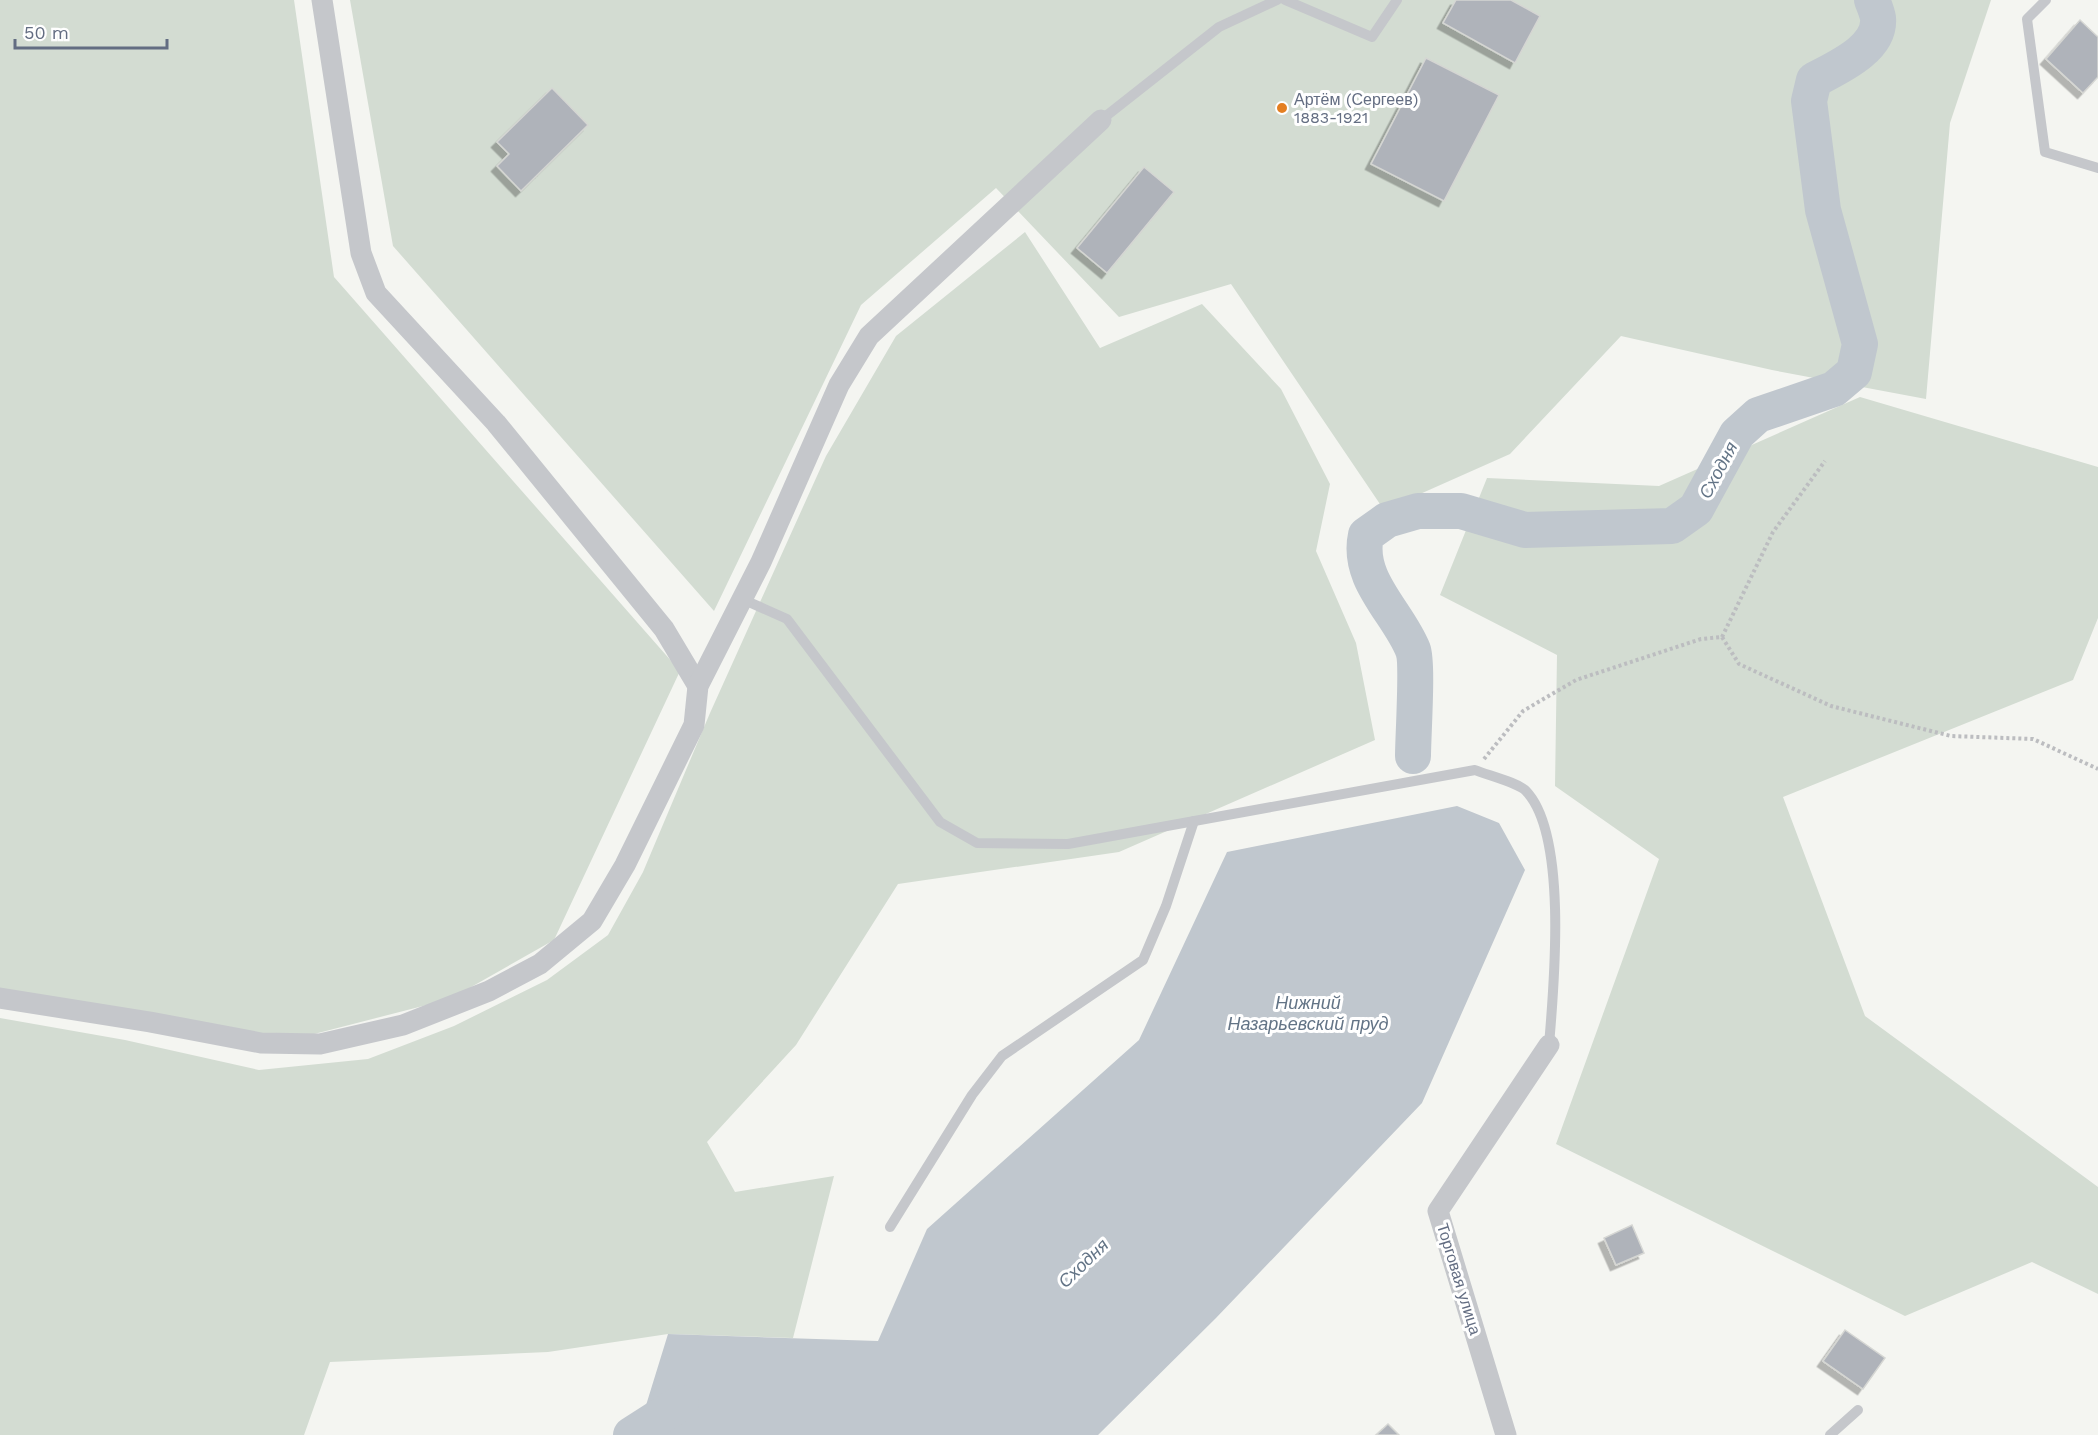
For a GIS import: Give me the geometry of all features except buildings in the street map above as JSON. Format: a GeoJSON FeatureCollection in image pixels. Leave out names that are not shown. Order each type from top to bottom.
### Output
{"type":"FeatureCollection","features":[{"type":"Feature","properties":{"kind":"street"},"geometry":{"type":"LineString","coordinates":[[322,0],[361,253],[376,292],[496,423],[635,593],[664,629],[698,686]]}},
{"type":"Feature","properties":{"kind":"street"},"geometry":{"type":"LineString","coordinates":[[0,998],[150,1022],[261,1043],[320,1044],[403,1025],[489,991],[540,964],[592,921],[625,865],[694,725],[698,686],[742,599],[839,385],[869,336],[1101,120]]}},
{"type":"Feature","properties":{"kind":"street","name":"Торговая улица"},"geometry":{"type":"LineString","coordinates":[[1506,1435],[1438,1211],[1550,1045]]}},
{"type":"Feature","properties":{"kind":"lane"},"geometry":{"type":"LineString","coordinates":[[1101,120],[1219,27],[1277,0]]}},
{"type":"Feature","properties":{"kind":"lane"},"geometry":{"type":"LineString","coordinates":[[1285,0],[1372,37],[1397,0]]}},
{"type":"Feature","properties":{"kind":"lane"},"geometry":{"type":"LineString","coordinates":[[2046,0],[2028,19],[2046,152],[2098,168]]}},
{"type":"Feature","properties":{"kind":"lane"},"geometry":{"type":"LineString","coordinates":[[742,599],[787,619],[940,822],[977,843],[1068,844],[1475,770],[1525,790],[1547,829],[1557,945],[1550,1045]]}},
{"type":"Feature","properties":{"kind":"lane"},"geometry":{"type":"LineString","coordinates":[[890,1227],[972,1095],[1002,1056],[1143,960],[1166,906],[1194,821]]}},
{"type":"Feature","properties":{"kind":"lane"},"geometry":{"type":"LineString","coordinates":[[1830,1435],[1858,1410]]}},
{"type":"Feature","properties":{"kind":"path"},"geometry":{"type":"LineString","coordinates":[[1722,637],[1773,532],[1825,461]]}},
{"type":"Feature","properties":{"kind":"path"},"geometry":{"type":"LineString","coordinates":[[1722,637],[1739,664],[1832,706],[1951,736],[2033,739],[2098,769]]}},
{"type":"Feature","properties":{"kind":"path"},"geometry":{"type":"LineString","coordinates":[[1475,770],[1523,711],[1576,680],[1701,639],[1722,637]]}},
{"type":"Feature","properties":{"kind":"shaded area"},"geometry":{"type":"Polygon","coordinates":[[[0,0],[294,0],[334,277],[680,671],[554,940],[450,999],[287,1041],[0,990],[0,0]]]}},
{"type":"Feature","properties":{"kind":"shaded area"},"geometry":{"type":"Polygon","coordinates":[[[350,0],[1991,0],[1950,123],[1926,399],[1772,370],[1621,336],[1510,454],[1384,510],[1231,284],[1119,317],[996,188],[861,305],[714,611],[393,246],[350,0]]]}},
{"type":"Feature","properties":{"kind":"shaded area"},"geometry":{"type":"Polygon","coordinates":[[[1025,232],[1100,348],[1202,304],[1281,389],[1330,484],[1316,551],[1356,643],[1375,740],[1119,852],[898,884],[796,1045],[707,1142],[735,1192],[834,1176],[793,1338],[668,1334],[548,1352],[330,1362],[304,1435],[0,1435],[0,1018],[125,1040],[259,1070],[368,1059],[454,1026],[547,980],[608,935],[643,872],[710,713],[826,456],[896,336],[1025,232]]]}},
{"type":"Feature","properties":{"kind":"shaded area"},"geometry":{"type":"Polygon","coordinates":[[[1860,397],[2098,467],[2098,618],[2073,680],[1783,797],[1865,1016],[2098,1187],[2098,1294],[2032,1262],[1905,1316],[1556,1144],[1659,859],[1555,786],[1557,655],[1440,595],[1487,478],[1659,486],[1860,397]]]}},
{"type":"Feature","properties":{"kind":"water","name":"Нижний Назарьевский пруд"},"geometry":{"type":"Polygon","coordinates":[[[1457,806],[1499,823],[1525,870],[1422,1103],[1216,1318],[1098,1435],[645,1435],[639,1428],[668,1334],[878,1341],[927,1229],[1139,1040],[1227,852],[1457,806]]]}},
{"type":"Feature","properties":{"kind":"waterway","name":"Сходня"},"geometry":{"type":"LineString","coordinates":[[1413,756],[1415,684],[1413,650],[1380,595],[1367,567],[1366,535],[1387,520],[1418,511],[1461,511],[1525,530],[1672,526],[1696,509],[1737,434],[1758,415],[1834,389],[1854,372],[1860,344],[1823,210],[1809,101],[1814,80],[1855,56],[1872,39],[1877,29],[1878,18],[1872,0]]}},
{"type":"Feature","properties":{"kind":"waterway","name":"Сходня"},"geometry":{"type":"LineString","coordinates":[[631,1435],[681,1403]]}},
{"type":"Feature","properties":{"kind":"place","name":"Артём (Сергеев) 1883-1921"},"geometry":{"type":"Point","coordinates":[1282,108]}}]}
